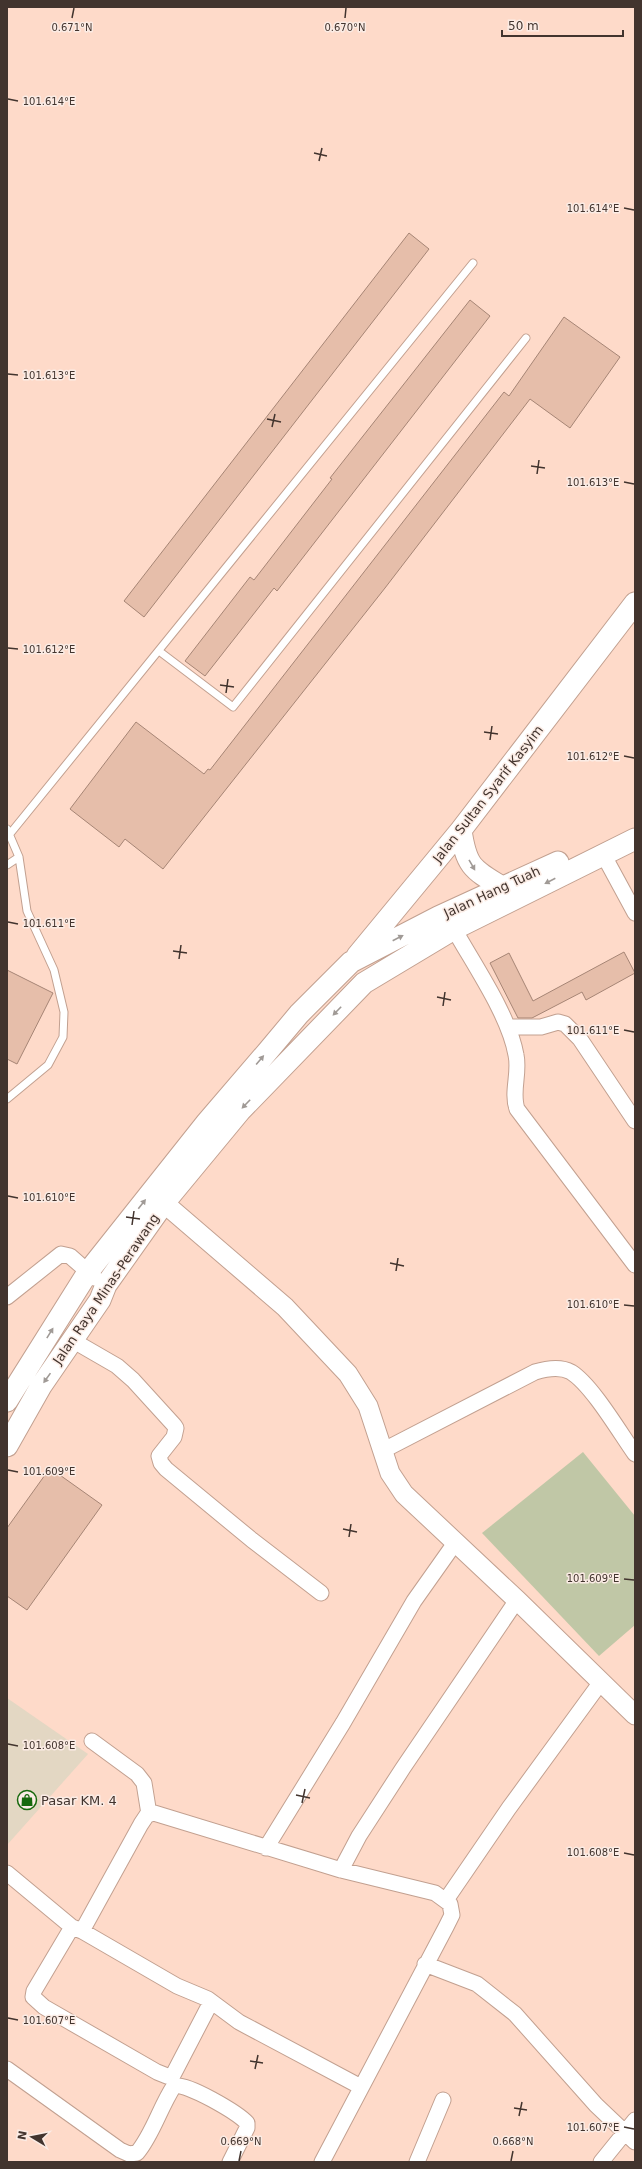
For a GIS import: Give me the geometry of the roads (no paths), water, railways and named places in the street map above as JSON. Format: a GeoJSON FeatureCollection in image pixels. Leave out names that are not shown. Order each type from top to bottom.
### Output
{"type":"FeatureCollection","features":[{"type":"Feature","properties":{"kind":"main road","name":"Jalan Sultan Syarif Kasyim"},"geometry":{"type":"LineString","coordinates":[[351,962],[461,830],[635,603]]}},
{"type":"Feature","properties":{"kind":"main road","name":"Jalan Hang Tuah"},"geometry":{"type":"LineString","coordinates":[[351,962],[502,887],[635,826]]}},
{"type":"Feature","properties":{"kind":"main road"},"geometry":{"type":"LineString","coordinates":[[461,830],[464,848],[476,871],[502,887]]}},
{"type":"Feature","properties":{"kind":"main road","name":"Jalan Hang Tuah"},"geometry":{"type":"LineString","coordinates":[[364,983],[454,929],[635,839]]}},
{"type":"Feature","properties":{"kind":"main road"},"geometry":{"type":"LineString","coordinates":[[351,962],[364,983]]}},
{"type":"Feature","properties":{"kind":"main road","name":"Jalan Raya Minas-Perawang"},"geometry":{"type":"LineString","coordinates":[[7,1401],[88,1272],[207,1122],[299,1014],[351,962]]}},
{"type":"Feature","properties":{"kind":"main road","name":"Jalan Raya Minas-Perawang"},"geometry":{"type":"LineString","coordinates":[[7,1446],[41,1386],[100,1300],[106,1285],[164,1203],[240,1111],[364,983]]}},
{"type":"Feature","properties":{"kind":"street"},"geometry":{"type":"LineString","coordinates":[[603,854],[635,912]]}},
{"type":"Feature","properties":{"kind":"street"},"geometry":{"type":"LineString","coordinates":[[454,929],[509,1027],[517,1060],[514,1099],[517,1109],[635,1265]]}},
{"type":"Feature","properties":{"kind":"street"},"geometry":{"type":"LineString","coordinates":[[509,1027],[541,1027],[558,1022],[565,1024],[580,1039],[635,1121]]}},
{"type":"Feature","properties":{"kind":"street"},"geometry":{"type":"LineString","coordinates":[[164,1203],[285,1307],[344,1369],[368,1406],[390,1473],[404,1494],[454,1543],[517,1600],[635,1716]]}},
{"type":"Feature","properties":{"kind":"street"},"geometry":{"type":"LineString","coordinates":[[7,1296],[61,1254],[70,1256],[106,1285]]}},
{"type":"Feature","properties":{"kind":"street"},"geometry":{"type":"LineString","coordinates":[[72,1340],[117,1366],[133,1380],[174,1425],[176,1428],[174,1437],[158,1456],[160,1463],[252,1540],[321,1593]]}},
{"type":"Feature","properties":{"kind":"street"},"geometry":{"type":"LineString","coordinates":[[382,1451],[535,1372],[549,1369],[567,1371],[574,1375],[593,1394],[635,1454]]}},
{"type":"Feature","properties":{"kind":"street"},"geometry":{"type":"LineString","coordinates":[[266,1848],[343,1723],[414,1601],[454,1543]]}},
{"type":"Feature","properties":{"kind":"street"},"geometry":{"type":"LineString","coordinates":[[341,1870],[359,1836],[399,1774],[517,1600]]}},
{"type":"Feature","properties":{"kind":"street"},"geometry":{"type":"LineString","coordinates":[[446,1900],[509,1808],[601,1682]]}},
{"type":"Feature","properties":{"kind":"street"},"geometry":{"type":"LineString","coordinates":[[92,1741],[137,1774],[144,1783],[149,1814]]}},
{"type":"Feature","properties":{"kind":"street"},"geometry":{"type":"LineString","coordinates":[[211,2002],[172,2075],[167,2076],[157,2072],[44,2007],[33,1997],[36,1987],[77,1929],[141,1824],[149,1814],[154,1813],[174,1818],[266,1848],[341,1870],[435,1893],[446,1900],[452,1907],[450,1918],[322,2162]]}},
{"type":"Feature","properties":{"kind":"street"},"geometry":{"type":"LineString","coordinates":[[7,1873],[77,1929],[177,1986],[211,2002],[239,2022],[361,2087]]}},
{"type":"Feature","properties":{"kind":"street"},"geometry":{"type":"LineString","coordinates":[[426,1964],[477,1984],[515,2014],[596,2105],[630,2137]]}},
{"type":"Feature","properties":{"kind":"street"},"geometry":{"type":"LineString","coordinates":[[7,2069],[120,2150],[129,2154],[137,2154],[174,2086],[184,2086],[233,2111],[248,2125],[230,2162]]}},
{"type":"Feature","properties":{"kind":"street"},"geometry":{"type":"LineString","coordinates":[[416,2162],[443,2100]]}},
{"type":"Feature","properties":{"kind":"street"},"geometry":{"type":"LineString","coordinates":[[602,2162],[630,2137],[635,2120]]}},
{"type":"Feature","properties":{"kind":"lane"},"geometry":{"type":"LineString","coordinates":[[7,1099],[48,1065],[63,1037],[64,1012],[54,970],[27,912],[19,857],[8,832],[159,651],[473,263]]}},
{"type":"Feature","properties":{"kind":"lane"},"geometry":{"type":"LineString","coordinates":[[159,651],[234,707],[526,338]]}},
{"type":"Feature","properties":{"kind":"lane"},"geometry":{"type":"LineString","coordinates":[[7,865],[19,857]]}},
{"type":"Feature","properties":{"kind":"place","name":"Pasar KM. 4"},"geometry":{"type":"Point","coordinates":[27,1800]}}]}
